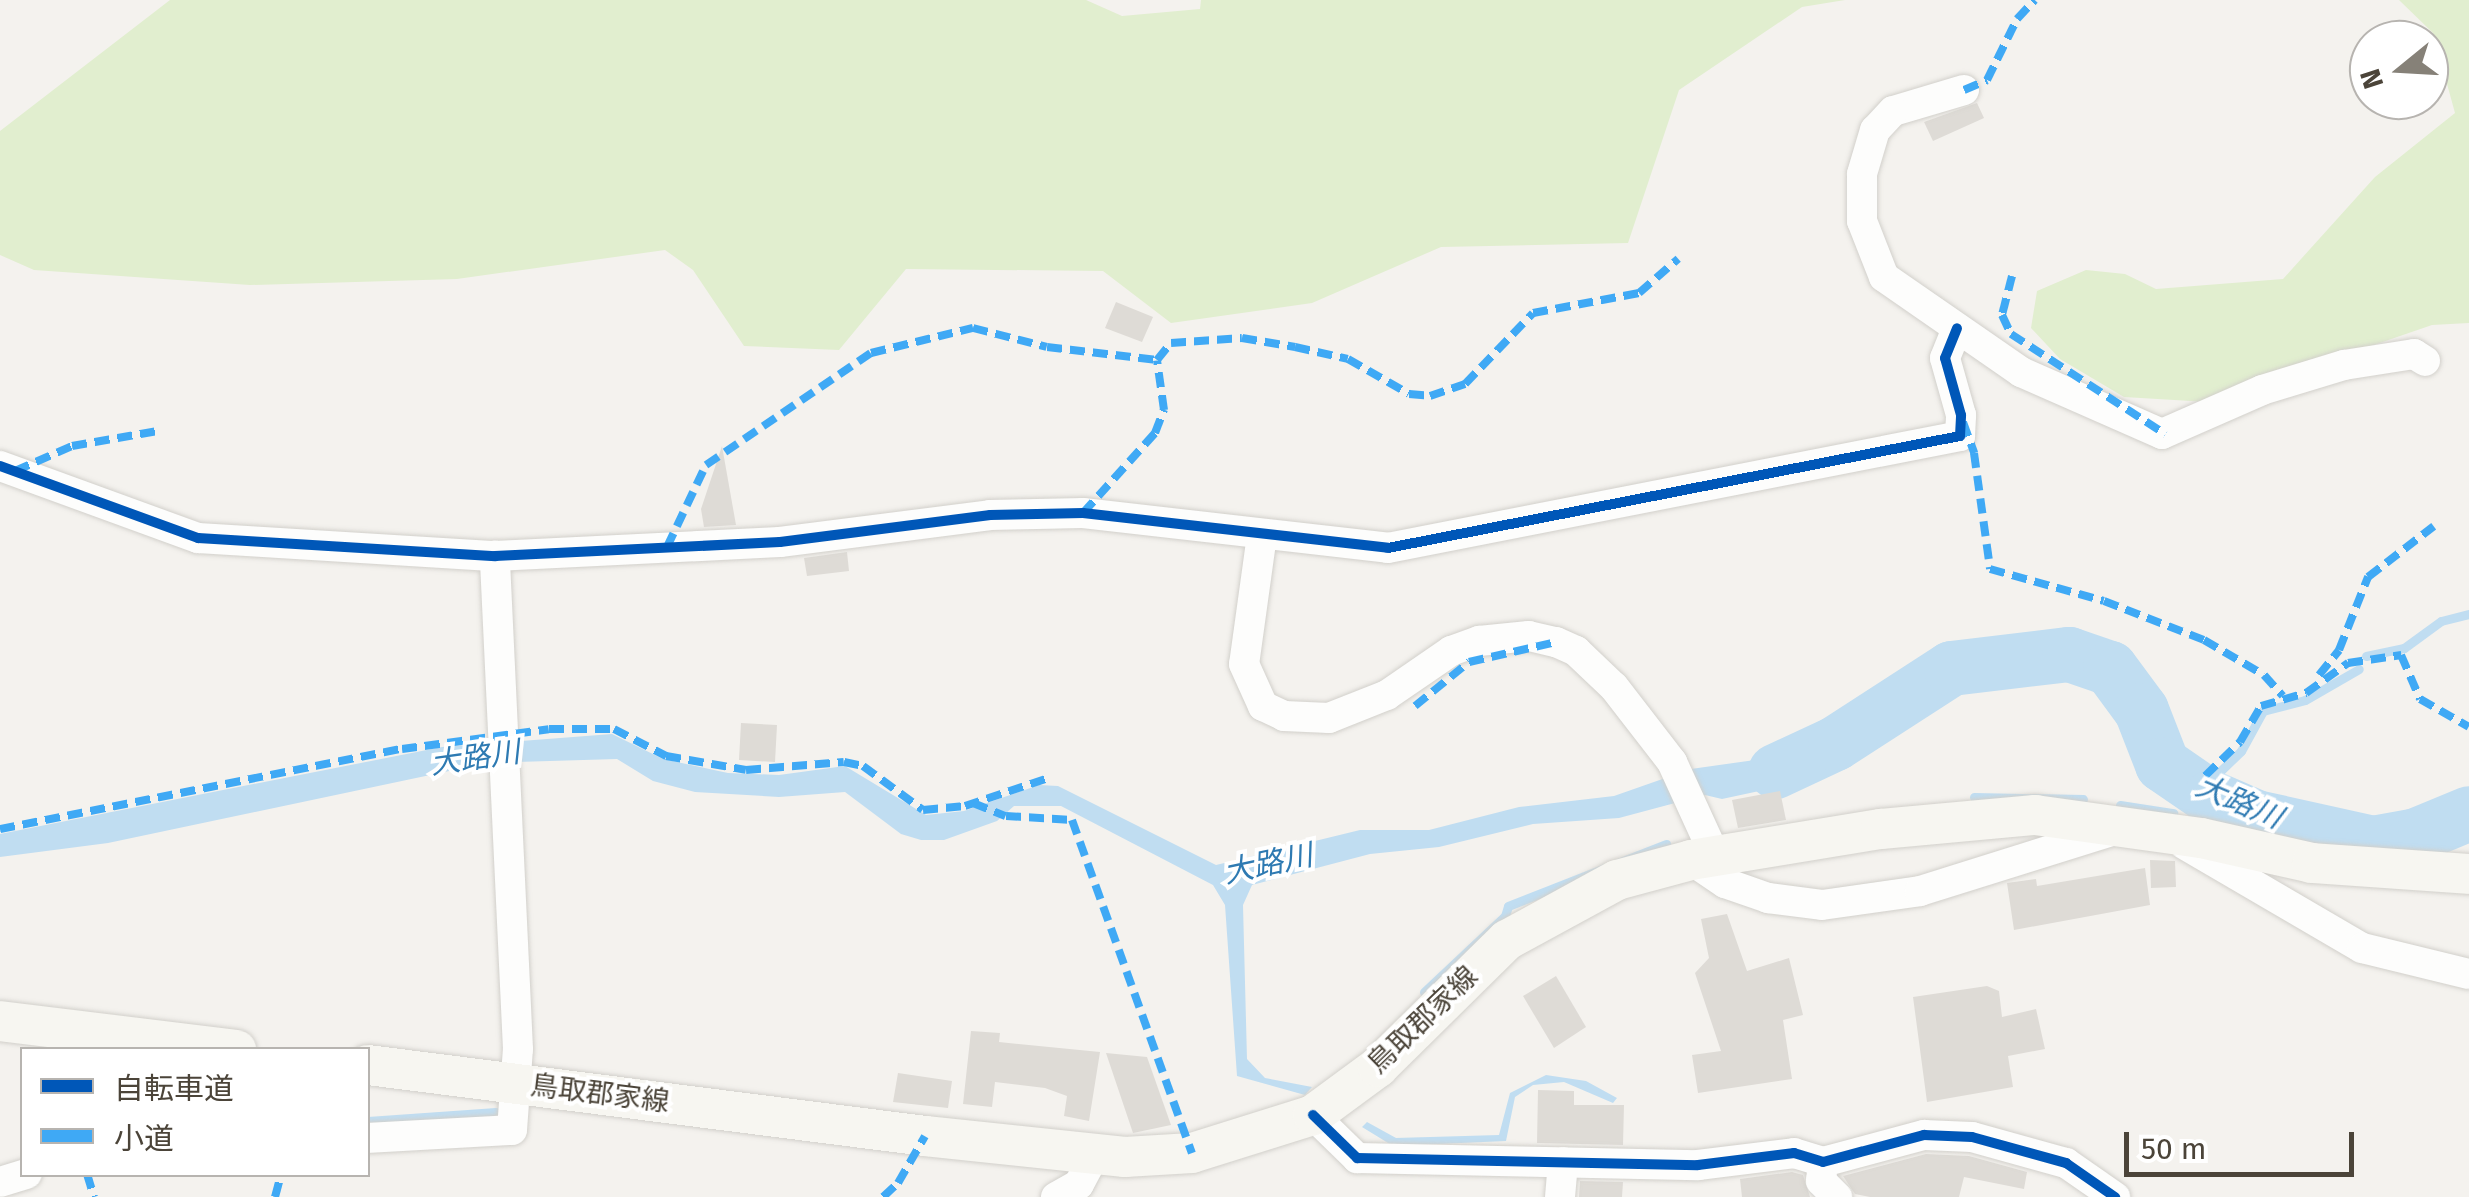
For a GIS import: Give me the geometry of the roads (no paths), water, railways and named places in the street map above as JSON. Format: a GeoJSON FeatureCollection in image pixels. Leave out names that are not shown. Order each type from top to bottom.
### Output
{"type":"FeatureCollection","features":[{"type":"Feature","properties":{"kind":"main road","name":"鳥取郡家線"},"geometry":{"type":"LineString","coordinates":[[370,1065],[1095,1154],[1192,1153],[1313,1115],[1378,1067],[1507,940],[1617,880],[1703,858],[1881,829],[2035,815],[2143,829],[2312,863],[2469,874]]}},
{"type":"Feature","properties":{"kind":"main road"},"geometry":{"type":"LineString","coordinates":[[0,1022],[211,1047]]}},
{"type":"Feature","properties":{"kind":"street"},"geometry":{"type":"LineString","coordinates":[[1964,90],[1893,111],[1875,130],[1862,174],[1862,222],[1884,277],[2022,372],[2162,434],[2262,390],[2344,365],[2414,354],[2425,361]]}},
{"type":"Feature","properties":{"kind":"street"},"geometry":{"type":"LineString","coordinates":[[0,466],[198,538],[494,556],[780,542],[990,515],[1083,513],[1388,548],[1945,442],[1962,430],[1945,358],[1957,328]]}},
{"type":"Feature","properties":{"kind":"street"},"geometry":{"type":"LineString","coordinates":[[1262,535],[1244,664],[1263,706],[1284,716],[1329,718],[1387,695],[1451,651],[1479,641],[1530,636],[1556,642],[1576,651],[1614,687],[1672,762],[1703,858],[1725,883],[1768,898],[1822,906],[1920,891],[2143,829],[2362,948],[2469,974]]}},
{"type":"Feature","properties":{"kind":"street"},"geometry":{"type":"LineString","coordinates":[[370,1138],[512,1130],[515,1083],[494,556]]}},
{"type":"Feature","properties":{"kind":"street"},"geometry":{"type":"LineString","coordinates":[[1313,1115],[1357,1158],[1698,1165],[1794,1153],[1823,1162],[1924,1135],[1972,1137],[2066,1164],[2114,1197]]}},
{"type":"Feature","properties":{"kind":"street"},"geometry":{"type":"LineString","coordinates":[[1056,1197],[1078,1184],[1095,1154]]}},
{"type":"Feature","properties":{"kind":"street"},"geometry":{"type":"LineString","coordinates":[[1560,1197],[1563,1162]]}},
{"type":"Feature","properties":{"kind":"street"},"geometry":{"type":"LineString","coordinates":[[1823,1162],[1820,1180],[1837,1197]]}},
{"type":"Feature","properties":{"kind":"water"},"geometry":{"type":"Polygon","coordinates":[[[612,734],[663,759],[728,773],[779,775],[845,766],[926,815],[964,811],[1039,785],[1058,786],[1216,865],[1360,830],[1429,830],[1519,807],[1614,796],[1691,769],[1804,753],[1832,734],[1850,746],[1810,775],[1778,787],[1722,799],[1705,795],[1619,818],[1533,824],[1439,847],[1370,854],[1252,885],[1243,905],[1247,1059],[1265,1078],[1312,1087],[1305,1095],[1237,1076],[1225,905],[1213,885],[1061,806],[1014,806],[997,821],[944,840],[921,840],[901,834],[845,792],[779,797],[695,792],[653,781],[617,759],[487,763],[108,843],[0,857],[0,834],[442,747],[612,734]]]}},
{"type":"Feature","properties":{"kind":"water"},"geometry":{"type":"Polygon","coordinates":[[[1546,1075],[1586,1081],[1617,1098],[1613,1103],[1564,1082],[1533,1085],[1515,1097],[1506,1141],[1393,1146],[1362,1127],[1367,1122],[1396,1138],[1499,1135],[1510,1093],[1546,1075]]]}},
{"type":"Feature","properties":{"kind":"waterway"},"geometry":{"type":"LineString","coordinates":[[2366,656],[2404,648],[2441,621],[2469,614]]}},
{"type":"Feature","properties":{"kind":"waterway","name":"大路川"},"geometry":{"type":"LineString","coordinates":[[1775,771],[1835,743],[1951,668],[2069,654],[2110,668],[2141,710],[2162,764],[2210,797],[2256,817],[2372,843],[2416,835],[2469,813]]}},
{"type":"Feature","properties":{"kind":"waterway"},"geometry":{"type":"LineString","coordinates":[[2212,779],[2241,751],[2263,711],[2305,700],[2359,669]]}},
{"type":"Feature","properties":{"kind":"waterway"},"geometry":{"type":"LineString","coordinates":[[1974,797],[2083,799]]}},
{"type":"Feature","properties":{"kind":"waterway"},"geometry":{"type":"LineString","coordinates":[[2120,805],[2173,813]]}},
{"type":"Feature","properties":{"kind":"waterway"},"geometry":{"type":"LineString","coordinates":[[2292,838],[2324,845]]}},
{"type":"Feature","properties":{"kind":"waterway"},"geometry":{"type":"LineString","coordinates":[[1424,992],[1505,916],[1508,906],[1666,844]]}},
{"type":"Feature","properties":{"kind":"waterway"},"geometry":{"type":"LineString","coordinates":[[370,1121],[496,1112]]}}]}
